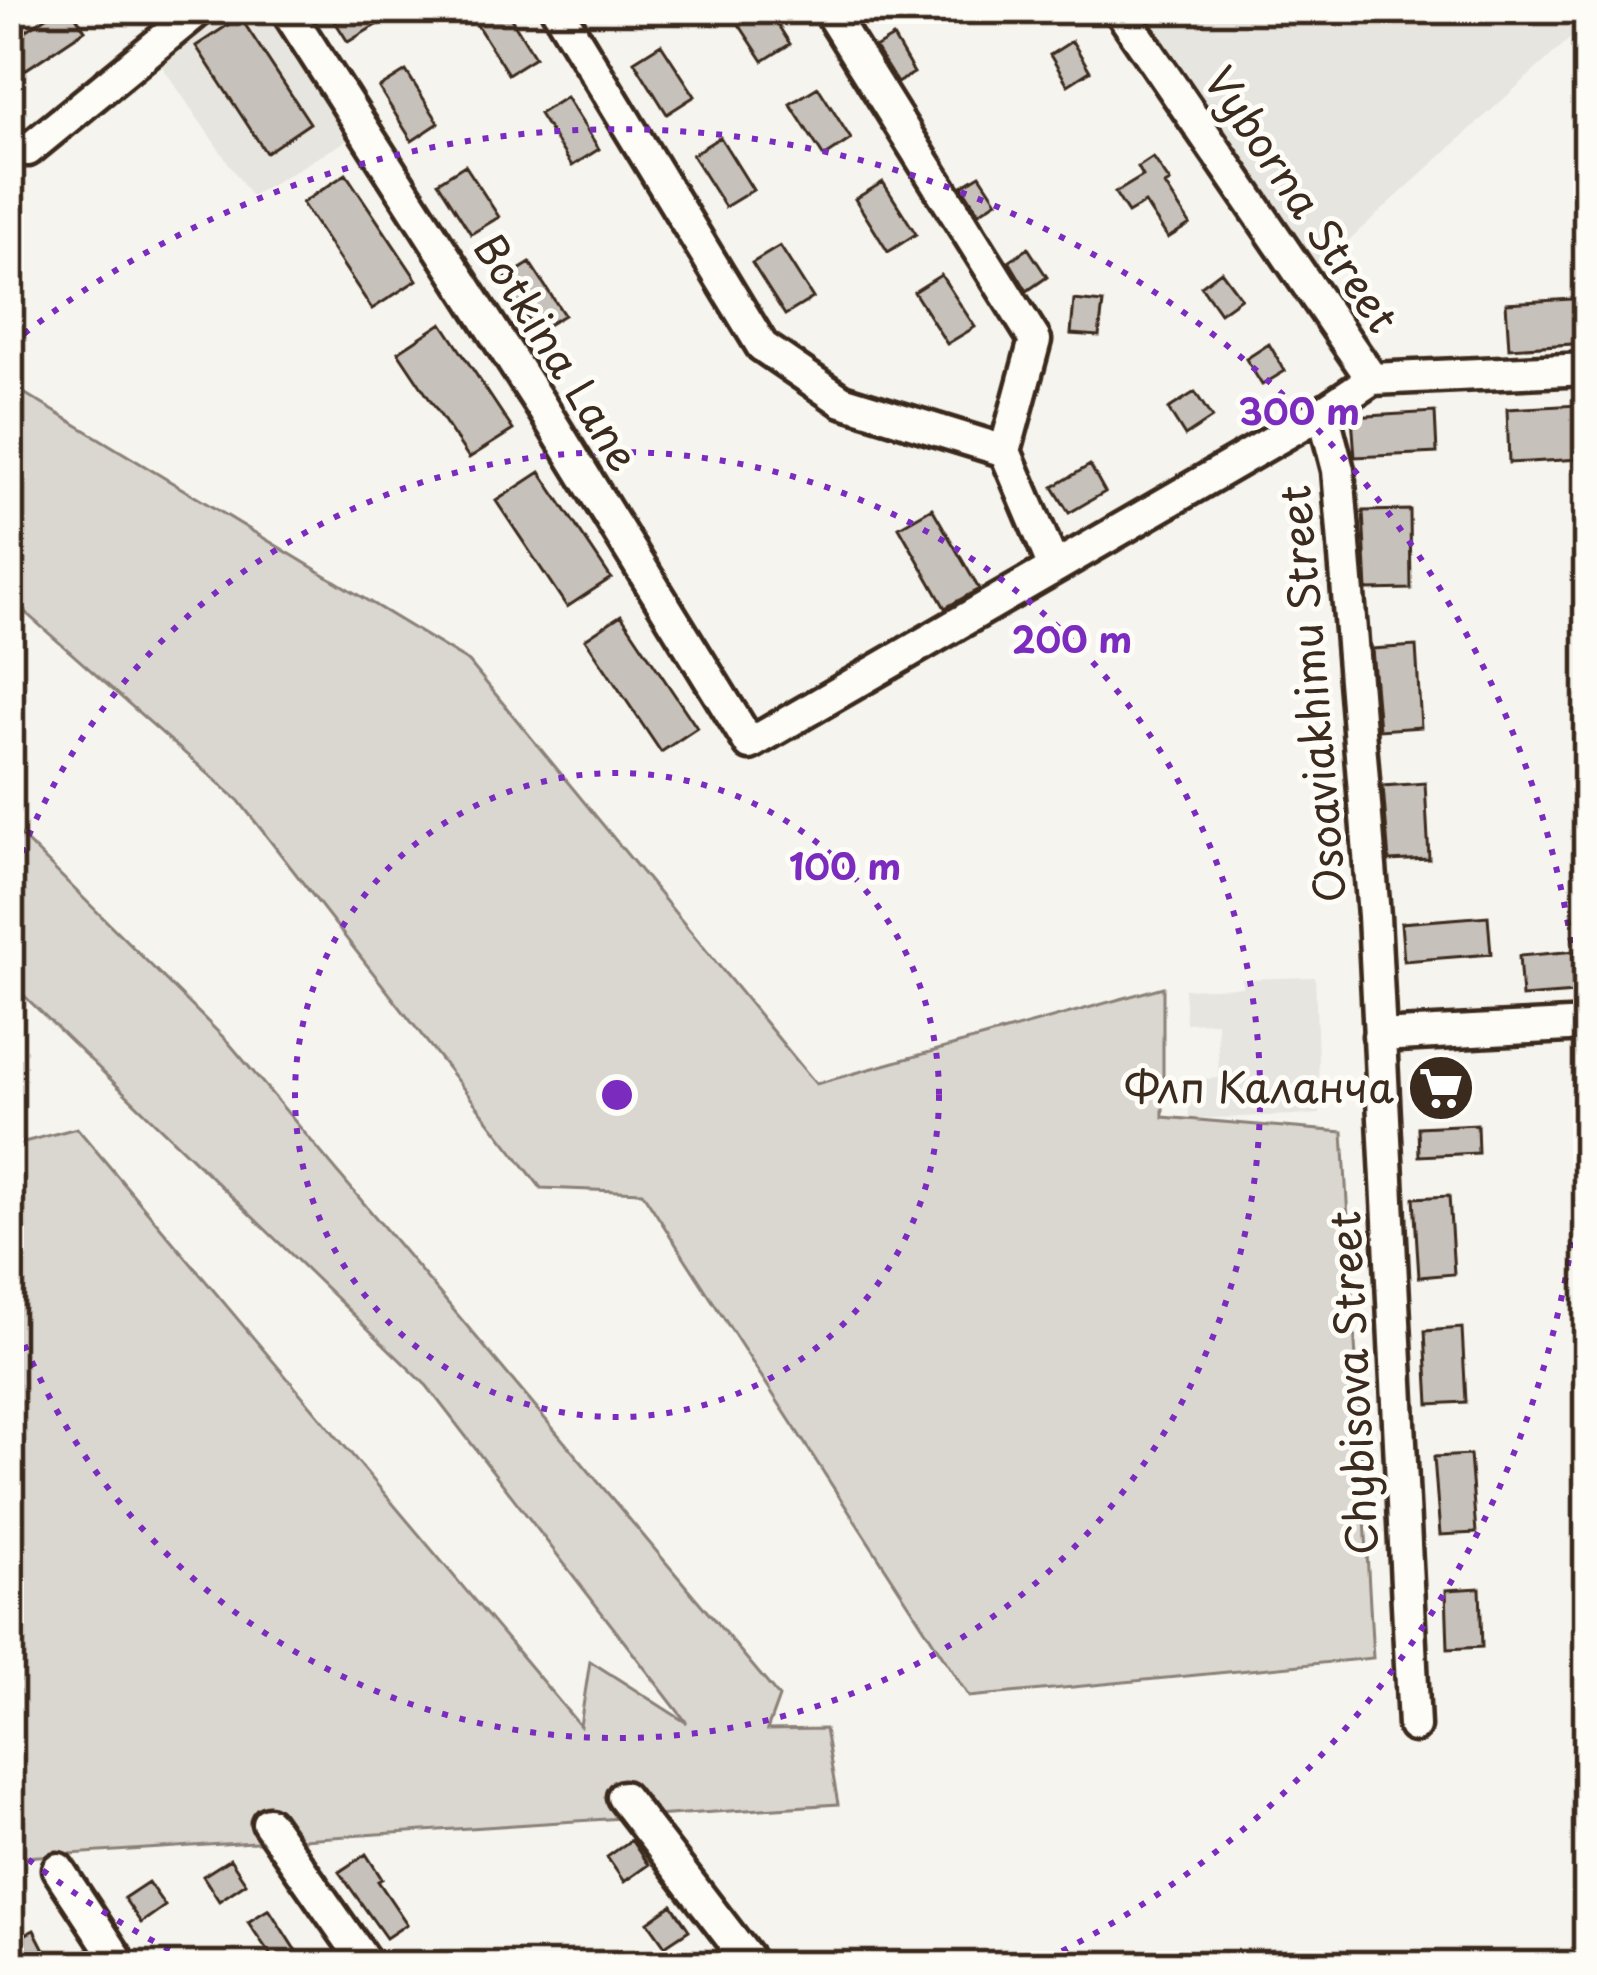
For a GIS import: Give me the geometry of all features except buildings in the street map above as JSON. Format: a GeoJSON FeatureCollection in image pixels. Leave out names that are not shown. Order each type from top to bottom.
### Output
{"type":"FeatureCollection","features":[{"type":"Feature","properties":{"kind":"street"},"geometry":{"type":"LineString","coordinates":[[28,150],[200,9]]}},
{"type":"Feature","properties":{"kind":"street","name":"Botkina Lane"},"geometry":{"type":"LineString","coordinates":[[286,9],[540,404],[750,744],[1054,567]]}},
{"type":"Feature","properties":{"kind":"street"},"geometry":{"type":"LineString","coordinates":[[556,9],[762,346],[842,401],[1005,451]]}},
{"type":"Feature","properties":{"kind":"street"},"geometry":{"type":"LineString","coordinates":[[828,9],[1035,340],[1005,451],[1054,567],[1372,379],[1588,369]]}},
{"type":"Feature","properties":{"kind":"street","name":"Vyborna Street"},"geometry":{"type":"LineString","coordinates":[[1119,9],[1372,379]]}},
{"type":"Feature","properties":{"kind":"street","name":"Osoaviakhimu Street"},"geometry":{"type":"LineString","coordinates":[[1323,412],[1338,470],[1375,916],[1379,1036]]}},
{"type":"Feature","properties":{"kind":"street"},"geometry":{"type":"LineString","coordinates":[[1379,1036],[1588,1025]]}},
{"type":"Feature","properties":{"kind":"street","name":"Chybisova Street"},"geometry":{"type":"LineString","coordinates":[[1379,1036],[1414,1726]]}},
{"type":"Feature","properties":{"kind":"street"},"geometry":{"type":"LineString","coordinates":[[623,1797],[753,1966]]}},
{"type":"Feature","properties":{"kind":"street"},"geometry":{"type":"LineString","coordinates":[[268,1822],[368,1966]]}},
{"type":"Feature","properties":{"kind":"street"},"geometry":{"type":"LineString","coordinates":[[58,1869],[122,1966]]}},
{"type":"Feature","properties":{"kind":"shaded area"},"geometry":{"type":"Polygon","coordinates":[[[231,9],[269,9],[353,137],[251,196],[159,62],[231,9]]]}},
{"type":"Feature","properties":{"kind":"shaded area"},"geometry":{"type":"Polygon","coordinates":[[[1139,9],[1588,9],[1588,22],[1316,270],[1139,9]]]}},
{"type":"Feature","properties":{"kind":"shaded area"},"geometry":{"type":"Polygon","coordinates":[[[9,384],[469,662],[816,1084],[1163,987],[1163,1117],[1343,1132],[1373,1658],[969,1697],[642,1192],[541,1188],[239,801],[9,598],[9,384]]]}},
{"type":"Feature","properties":{"kind":"shaded area"},"geometry":{"type":"Polygon","coordinates":[[[9,824],[229,1043],[779,1697],[767,1730],[825,1729],[838,1804],[9,1858],[9,1146],[77,1128],[580,1726],[590,1661],[687,1723],[427,1386],[9,981],[9,824]]]}},
{"type":"Feature","properties":{"kind":"shaded area"},"geometry":{"type":"Polygon","coordinates":[[[1315,977],[1320,1114],[1189,1119],[1187,1080],[1219,1078],[1217,1022],[1186,1023],[1184,989],[1242,987],[1242,979],[1315,977]]]}},
{"type":"Feature","properties":{"kind":"place","name":"Флп Каланча"},"geometry":{"type":"Point","coordinates":[1441,1088]}}]}
